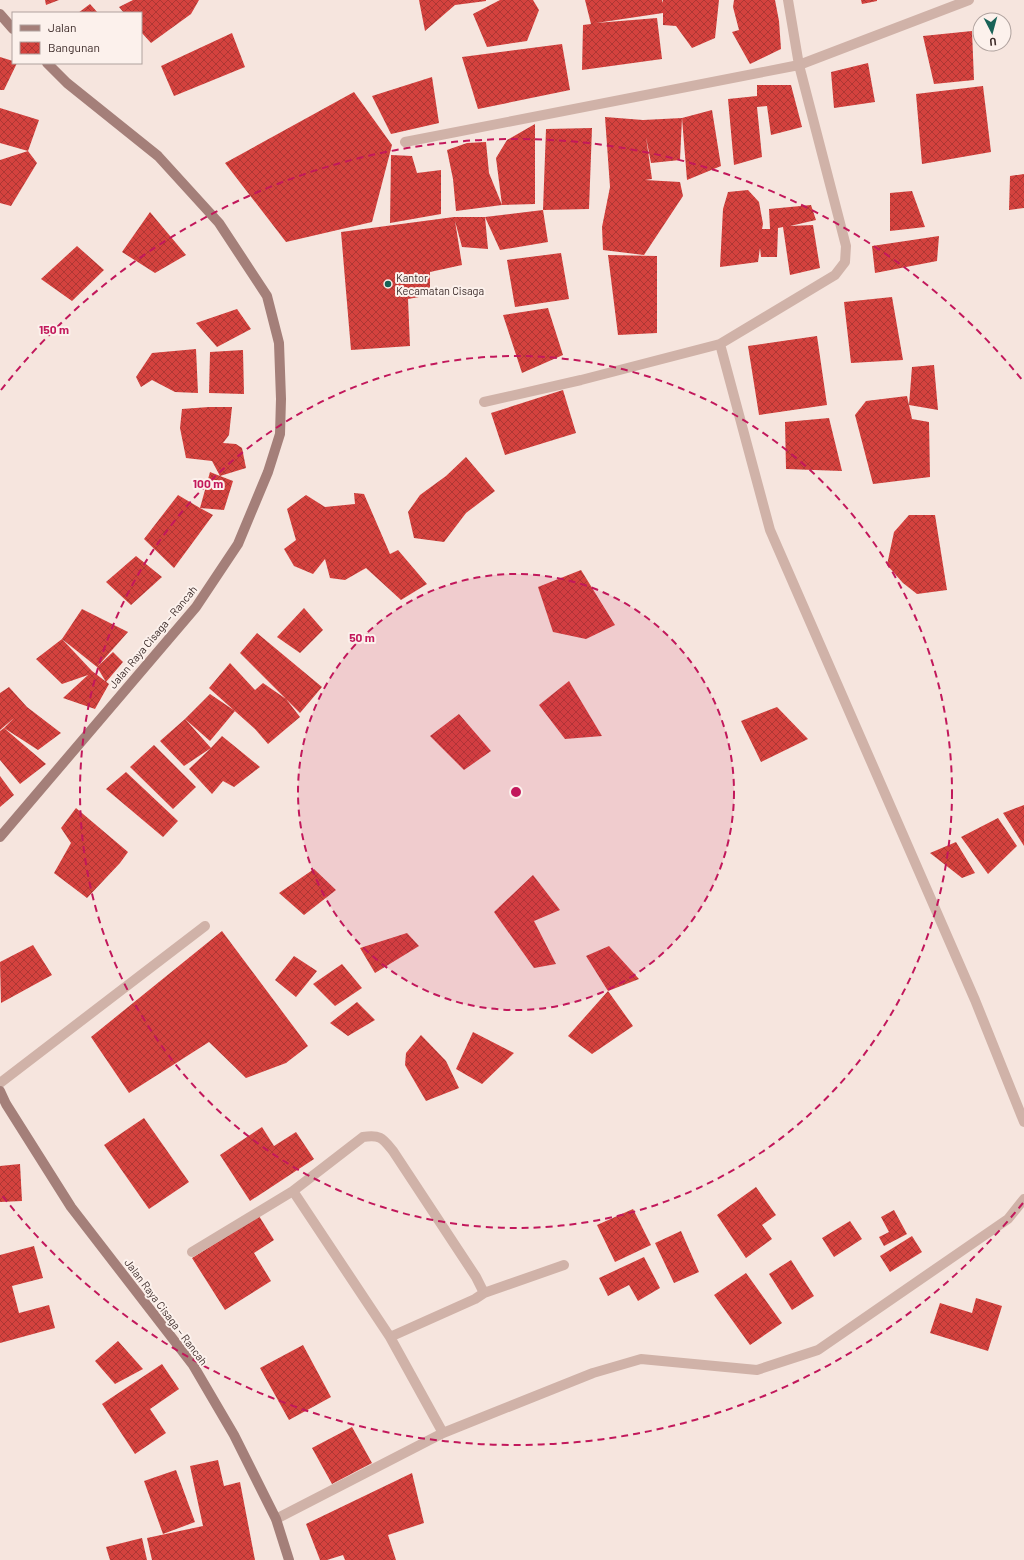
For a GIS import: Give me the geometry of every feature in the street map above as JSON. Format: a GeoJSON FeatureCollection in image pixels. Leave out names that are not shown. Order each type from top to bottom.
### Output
{"type":"FeatureCollection","features":[{"type":"Feature","properties":{"kind":"main road"},"geometry":{"type":"LineString","coordinates":[[0,14],[12,28]]}},
{"type":"Feature","properties":{"kind":"main road","name":"Jalan Raya Cisaga – Rancah"},"geometry":{"type":"LineString","coordinates":[[0,837],[196,607],[238,544],[268,472],[280,434],[281,399],[279,343],[267,296],[219,223],[158,156],[67,83],[48,64]]}},
{"type":"Feature","properties":{"kind":"main road","name":"Jalan Raya Cisaga – Rancah"},"geometry":{"type":"LineString","coordinates":[[0,1091],[6,1104],[71,1207],[193,1365],[234,1435],[276,1519],[289,1560]]}},
{"type":"Feature","properties":{"kind":"street"},"geometry":{"type":"LineString","coordinates":[[484,402],[581,380],[720,344],[835,275],[845,262],[846,246],[799,65],[788,0]]}},
{"type":"Feature","properties":{"kind":"street"},"geometry":{"type":"LineString","coordinates":[[405,142],[799,65],[969,0]]}},
{"type":"Feature","properties":{"kind":"street"},"geometry":{"type":"LineString","coordinates":[[720,344],[770,530],[975,1000],[1024,1122]]}},
{"type":"Feature","properties":{"kind":"street"},"geometry":{"type":"LineString","coordinates":[[0,1083],[205,926]]}},
{"type":"Feature","properties":{"kind":"street"},"geometry":{"type":"LineString","coordinates":[[192,1252],[293,1192],[364,1137],[377,1136],[382,1138],[393,1151],[476,1277],[484,1292]]}},
{"type":"Feature","properties":{"kind":"street"},"geometry":{"type":"LineString","coordinates":[[293,1192],[390,1337],[443,1434]]}},
{"type":"Feature","properties":{"kind":"street"},"geometry":{"type":"LineString","coordinates":[[276,1519],[443,1434],[593,1373],[641,1359],[757,1370],[818,1350],[1008,1219],[1024,1199]]}},
{"type":"Feature","properties":{"kind":"street"},"geometry":{"type":"LineString","coordinates":[[390,1337],[475,1299],[484,1292],[564,1265]]}},
{"type":"Feature","properties":{"kind":"building"},"geometry":{"type":"Polygon","coordinates":[[[45,0],[59,0],[46,5],[45,0]]]}},
{"type":"Feature","properties":{"kind":"building"},"geometry":{"type":"Polygon","coordinates":[[[133,0],[199,0],[191,14],[151,43],[142,33],[142,12],[123,12],[119,7],[133,0]]]}},
{"type":"Feature","properties":{"kind":"building"},"geometry":{"type":"Polygon","coordinates":[[[419,0],[486,1],[455,5],[425,31],[419,0]]]}},
{"type":"Feature","properties":{"kind":"building"},"geometry":{"type":"Polygon","coordinates":[[[500,0],[533,0],[539,10],[527,41],[487,47],[473,14],[500,0]]]}},
{"type":"Feature","properties":{"kind":"building"},"geometry":{"type":"Polygon","coordinates":[[[585,0],[662,0],[663,3],[663,0],[719,0],[715,38],[692,48],[676,26],[663,25],[663,13],[596,23],[657,18],[662,59],[582,70],[583,25],[591,24],[585,0]]]}},
{"type":"Feature","properties":{"kind":"building"},"geometry":{"type":"Polygon","coordinates":[[[734,0],[775,0],[779,21],[781,49],[750,64],[732,32],[739,30],[733,7],[734,0]]]}},
{"type":"Feature","properties":{"kind":"building"},"geometry":{"type":"Polygon","coordinates":[[[861,0],[877,0],[877,1],[862,4],[861,0]]]}},
{"type":"Feature","properties":{"kind":"building"},"geometry":{"type":"Polygon","coordinates":[[[90,4],[97,12],[79,12],[90,4]]]}},
{"type":"Feature","properties":{"kind":"building"},"geometry":{"type":"Polygon","coordinates":[[[972,31],[974,80],[934,84],[923,36],[972,31]]]}},
{"type":"Feature","properties":{"kind":"building"},"geometry":{"type":"Polygon","coordinates":[[[232,33],[245,67],[174,96],[161,66],[232,33]]]}},
{"type":"Feature","properties":{"kind":"building"},"geometry":{"type":"Polygon","coordinates":[[[562,44],[570,90],[478,109],[462,57],[562,44]]]}},
{"type":"Feature","properties":{"kind":"building"},"geometry":{"type":"Polygon","coordinates":[[[0,57],[12,61],[12,64],[17,64],[4,90],[0,90],[0,57]]]}},
{"type":"Feature","properties":{"kind":"building"},"geometry":{"type":"Polygon","coordinates":[[[868,63],[875,102],[834,108],[831,72],[868,63]]]}},
{"type":"Feature","properties":{"kind":"building"},"geometry":{"type":"Polygon","coordinates":[[[432,77],[439,123],[391,134],[372,96],[432,77]]]}},
{"type":"Feature","properties":{"kind":"building"},"geometry":{"type":"Polygon","coordinates":[[[757,85],[791,85],[802,127],[771,135],[767,106],[757,107],[762,157],[734,165],[728,99],[757,96],[757,85]]]}},
{"type":"Feature","properties":{"kind":"building"},"geometry":{"type":"Polygon","coordinates":[[[983,86],[991,152],[922,164],[916,94],[983,86]]]}},
{"type":"Feature","properties":{"kind":"building"},"geometry":{"type":"Polygon","coordinates":[[[354,92],[392,145],[372,222],[286,242],[225,163],[354,92]]]}},
{"type":"Feature","properties":{"kind":"building"},"geometry":{"type":"Polygon","coordinates":[[[0,108],[39,120],[28,151],[0,143],[0,108]]]}},
{"type":"Feature","properties":{"kind":"building"},"geometry":{"type":"Polygon","coordinates":[[[712,110],[721,166],[687,180],[682,118],[712,110]]]}},
{"type":"Feature","properties":{"kind":"building"},"geometry":{"type":"Polygon","coordinates":[[[605,117],[643,120],[682,118],[680,160],[651,163],[646,137],[652,179],[645,180],[680,182],[683,196],[644,255],[603,250],[602,227],[610,187],[605,117]]]}},
{"type":"Feature","properties":{"kind":"building"},"geometry":{"type":"Polygon","coordinates":[[[535,124],[535,204],[502,205],[496,158],[507,140],[535,124]]]}},
{"type":"Feature","properties":{"kind":"building"},"geometry":{"type":"Polygon","coordinates":[[[592,128],[589,209],[543,210],[546,129],[592,128]]]}},
{"type":"Feature","properties":{"kind":"building"},"geometry":{"type":"Polygon","coordinates":[[[486,142],[489,173],[502,205],[456,211],[453,179],[447,150],[467,143],[486,142]]]}},
{"type":"Feature","properties":{"kind":"building"},"geometry":{"type":"Polygon","coordinates":[[[28,151],[37,163],[11,206],[0,203],[0,160],[28,151]]]}},
{"type":"Feature","properties":{"kind":"building"},"geometry":{"type":"Polygon","coordinates":[[[391,155],[412,156],[417,173],[441,170],[441,214],[390,223],[391,155]]]}},
{"type":"Feature","properties":{"kind":"building"},"geometry":{"type":"Polygon","coordinates":[[[1024,174],[1024,208],[1009,210],[1010,176],[1024,174]]]}},
{"type":"Feature","properties":{"kind":"building"},"geometry":{"type":"Polygon","coordinates":[[[748,190],[759,202],[763,224],[762,229],[770,229],[769,209],[811,205],[816,220],[790,226],[813,225],[820,268],[790,275],[783,227],[778,228],[777,257],[761,257],[760,248],[758,262],[720,267],[723,209],[728,192],[748,190]]]}},
{"type":"Feature","properties":{"kind":"building"},"geometry":{"type":"Polygon","coordinates":[[[912,191],[925,227],[890,231],[890,193],[912,191]]]}},
{"type":"Feature","properties":{"kind":"building"},"geometry":{"type":"Polygon","coordinates":[[[543,210],[548,242],[500,250],[485,217],[543,210]]]}},
{"type":"Feature","properties":{"kind":"building"},"geometry":{"type":"Polygon","coordinates":[[[150,212],[186,255],[155,273],[122,252],[150,212]]]}},
{"type":"Feature","properties":{"kind":"building","name":"Kantor Kecamatan Cisaga"},"geometry":{"type":"Polygon","coordinates":[[[454,217],[485,217],[488,249],[462,247],[455,221],[462,265],[430,272],[430,295],[408,299],[410,346],[351,350],[341,232],[454,217]]]}},
{"type":"Feature","properties":{"kind":"building"},"geometry":{"type":"Polygon","coordinates":[[[939,236],[937,261],[875,273],[872,246],[939,236]]]}},
{"type":"Feature","properties":{"kind":"building"},"geometry":{"type":"Polygon","coordinates":[[[77,246],[104,270],[72,301],[41,279],[77,246]]]}},
{"type":"Feature","properties":{"kind":"building"},"geometry":{"type":"Polygon","coordinates":[[[561,253],[569,299],[515,307],[507,260],[561,253]]]}},
{"type":"Feature","properties":{"kind":"building"},"geometry":{"type":"Polygon","coordinates":[[[608,255],[657,256],[657,333],[618,335],[608,255]]]}},
{"type":"Feature","properties":{"kind":"building"},"geometry":{"type":"Polygon","coordinates":[[[892,297],[903,360],[851,363],[844,302],[892,297]]]}},
{"type":"Feature","properties":{"kind":"building"},"geometry":{"type":"Polygon","coordinates":[[[548,308],[563,355],[522,373],[503,315],[548,308]]]}},
{"type":"Feature","properties":{"kind":"building"},"geometry":{"type":"Polygon","coordinates":[[[237,309],[251,329],[217,347],[196,323],[237,309]]]}},
{"type":"Feature","properties":{"kind":"building"},"geometry":{"type":"Polygon","coordinates":[[[817,336],[827,405],[759,415],[748,346],[817,336]]]}},
{"type":"Feature","properties":{"kind":"building"},"geometry":{"type":"Polygon","coordinates":[[[196,349],[198,393],[175,392],[152,380],[141,387],[136,377],[152,353],[196,349]]]}},
{"type":"Feature","properties":{"kind":"building"},"geometry":{"type":"Polygon","coordinates":[[[243,350],[244,394],[209,393],[210,352],[243,350]]]}},
{"type":"Feature","properties":{"kind":"building"},"geometry":{"type":"Polygon","coordinates":[[[934,365],[938,410],[909,405],[912,367],[934,365]]]}},
{"type":"Feature","properties":{"kind":"building"},"geometry":{"type":"Polygon","coordinates":[[[563,390],[576,433],[505,455],[491,413],[563,390]]]}},
{"type":"Feature","properties":{"kind":"building"},"geometry":{"type":"Polygon","coordinates":[[[907,396],[912,419],[929,422],[930,477],[873,484],[855,415],[866,401],[907,396]]]}},
{"type":"Feature","properties":{"kind":"building"},"geometry":{"type":"Polygon","coordinates":[[[232,407],[229,435],[223,443],[236,444],[242,448],[246,468],[220,476],[212,461],[186,458],[180,428],[182,409],[232,407]]]}},
{"type":"Feature","properties":{"kind":"building"},"geometry":{"type":"Polygon","coordinates":[[[829,418],[842,471],[786,469],[785,422],[829,418]]]}},
{"type":"Feature","properties":{"kind":"building"},"geometry":{"type":"Polygon","coordinates":[[[466,457],[495,491],[466,513],[444,542],[414,538],[408,512],[420,495],[446,476],[466,457]]]}},
{"type":"Feature","properties":{"kind":"building"},"geometry":{"type":"Polygon","coordinates":[[[210,472],[233,481],[224,510],[200,508],[210,472]]]}},
{"type":"Feature","properties":{"kind":"building"},"geometry":{"type":"Polygon","coordinates":[[[354,493],[364,494],[390,554],[398,550],[427,584],[401,600],[366,568],[345,580],[330,578],[325,559],[313,574],[294,566],[284,549],[296,540],[287,509],[306,495],[325,507],[355,504],[354,493]]]}},
{"type":"Feature","properties":{"kind":"building"},"geometry":{"type":"Polygon","coordinates":[[[178,495],[213,515],[174,568],[144,539],[178,495]]]}},
{"type":"Feature","properties":{"kind":"building"},"geometry":{"type":"Polygon","coordinates":[[[909,515],[935,515],[947,590],[917,594],[903,583],[887,565],[894,532],[909,515]]]}},
{"type":"Feature","properties":{"kind":"building"},"geometry":{"type":"Polygon","coordinates":[[[136,556],[162,577],[131,605],[106,582],[136,556]]]}},
{"type":"Feature","properties":{"kind":"building"},"geometry":{"type":"Polygon","coordinates":[[[581,570],[615,625],[586,639],[553,632],[538,587],[581,570]]]}},
{"type":"Feature","properties":{"kind":"building"},"geometry":{"type":"Polygon","coordinates":[[[304,608],[323,630],[300,653],[277,637],[304,608]]]}},
{"type":"Feature","properties":{"kind":"building"},"geometry":{"type":"Polygon","coordinates":[[[82,609],[128,632],[97,667],[62,639],[82,609]]]}},
{"type":"Feature","properties":{"kind":"building"},"geometry":{"type":"Polygon","coordinates":[[[257,633],[322,687],[300,713],[240,653],[257,633]]]}},
{"type":"Feature","properties":{"kind":"building"},"geometry":{"type":"Polygon","coordinates":[[[62,639],[92,671],[109,684],[95,709],[63,698],[88,675],[62,684],[36,659],[62,639]]]}},
{"type":"Feature","properties":{"kind":"building"},"geometry":{"type":"Polygon","coordinates":[[[113,652],[123,662],[106,682],[97,667],[113,652]]]}},
{"type":"Feature","properties":{"kind":"building"},"geometry":{"type":"Polygon","coordinates":[[[230,663],[255,690],[263,683],[286,699],[300,717],[268,744],[255,729],[209,688],[230,663]]]}},
{"type":"Feature","properties":{"kind":"building"},"geometry":{"type":"Polygon","coordinates":[[[569,681],[602,736],[565,739],[539,705],[569,681]]]}},
{"type":"Feature","properties":{"kind":"building"},"geometry":{"type":"Polygon","coordinates":[[[9,687],[27,707],[61,733],[38,750],[4,728],[14,718],[0,730],[0,693],[9,687]]]}},
{"type":"Feature","properties":{"kind":"building"},"geometry":{"type":"Polygon","coordinates":[[[210,694],[235,711],[210,741],[185,719],[210,694]]]}},
{"type":"Feature","properties":{"kind":"building"},"geometry":{"type":"Polygon","coordinates":[[[777,707],[808,739],[761,762],[741,721],[777,707]]]}},
{"type":"Feature","properties":{"kind":"building"},"geometry":{"type":"Polygon","coordinates":[[[459,714],[491,751],[464,770],[430,736],[459,714]]]}},
{"type":"Feature","properties":{"kind":"building"},"geometry":{"type":"Polygon","coordinates":[[[185,719],[211,748],[184,766],[160,741],[185,719]]]}},
{"type":"Feature","properties":{"kind":"building"},"geometry":{"type":"Polygon","coordinates":[[[4,728],[46,764],[20,784],[0,760],[0,731],[4,728]]]}},
{"type":"Feature","properties":{"kind":"building"},"geometry":{"type":"Polygon","coordinates":[[[222,736],[260,767],[234,787],[223,781],[212,794],[189,769],[222,736]]]}},
{"type":"Feature","properties":{"kind":"building"},"geometry":{"type":"Polygon","coordinates":[[[154,745],[196,787],[173,809],[130,767],[154,745]]]}},
{"type":"Feature","properties":{"kind":"building"},"geometry":{"type":"Polygon","coordinates":[[[126,772],[178,821],[163,837],[106,789],[126,772]]]}},
{"type":"Feature","properties":{"kind":"building"},"geometry":{"type":"Polygon","coordinates":[[[0,776],[14,795],[0,807],[0,776]]]}},
{"type":"Feature","properties":{"kind":"building"},"geometry":{"type":"Polygon","coordinates":[[[1024,805],[1024,846],[1003,813],[1024,805]]]}},
{"type":"Feature","properties":{"kind":"building"},"geometry":{"type":"Polygon","coordinates":[[[76,808],[128,852],[120,863],[87,898],[54,873],[71,843],[61,828],[76,808]]]}},
{"type":"Feature","properties":{"kind":"building"},"geometry":{"type":"Polygon","coordinates":[[[998,818],[1017,846],[988,874],[961,837],[998,818]]]}},
{"type":"Feature","properties":{"kind":"building"},"geometry":{"type":"Polygon","coordinates":[[[956,842],[975,873],[962,878],[930,853],[956,842]]]}},
{"type":"Feature","properties":{"kind":"building"},"geometry":{"type":"Polygon","coordinates":[[[314,869],[336,890],[304,915],[279,893],[314,869]]]}},
{"type":"Feature","properties":{"kind":"building"},"geometry":{"type":"Polygon","coordinates":[[[533,875],[560,910],[534,921],[556,964],[534,968],[494,912],[533,875]]]}},
{"type":"Feature","properties":{"kind":"building"},"geometry":{"type":"Polygon","coordinates":[[[222,931],[308,1046],[286,1063],[246,1078],[209,1042],[129,1093],[91,1037],[222,931]]]}},
{"type":"Feature","properties":{"kind":"building"},"geometry":{"type":"Polygon","coordinates":[[[407,933],[419,946],[375,973],[360,948],[407,933]]]}},
{"type":"Feature","properties":{"kind":"building"},"geometry":{"type":"Polygon","coordinates":[[[33,945],[52,975],[1,1003],[0,962],[33,945]]]}},
{"type":"Feature","properties":{"kind":"building"},"geometry":{"type":"Polygon","coordinates":[[[609,946],[639,979],[608,991],[586,956],[609,946]]]}},
{"type":"Feature","properties":{"kind":"building"},"geometry":{"type":"Polygon","coordinates":[[[294,956],[317,971],[296,997],[275,980],[294,956]]]}},
{"type":"Feature","properties":{"kind":"building"},"geometry":{"type":"Polygon","coordinates":[[[342,964],[362,988],[335,1006],[313,984],[342,964]]]}},
{"type":"Feature","properties":{"kind":"building"},"geometry":{"type":"Polygon","coordinates":[[[608,991],[633,1026],[592,1054],[568,1036],[608,991]]]}},
{"type":"Feature","properties":{"kind":"building"},"geometry":{"type":"Polygon","coordinates":[[[357,1002],[375,1020],[348,1036],[330,1023],[357,1002]]]}},
{"type":"Feature","properties":{"kind":"building"},"geometry":{"type":"Polygon","coordinates":[[[473,1032],[514,1053],[482,1084],[456,1069],[473,1032]]]}},
{"type":"Feature","properties":{"kind":"building"},"geometry":{"type":"Polygon","coordinates":[[[421,1035],[446,1061],[459,1088],[426,1101],[405,1065],[406,1053],[421,1035]]]}},
{"type":"Feature","properties":{"kind":"building"},"geometry":{"type":"Polygon","coordinates":[[[144,1118],[189,1182],[149,1209],[104,1145],[144,1118]]]}},
{"type":"Feature","properties":{"kind":"building"},"geometry":{"type":"Polygon","coordinates":[[[262,1127],[274,1146],[296,1132],[314,1159],[250,1201],[220,1155],[262,1127]]]}},
{"type":"Feature","properties":{"kind":"building"},"geometry":{"type":"Polygon","coordinates":[[[20,1164],[22,1201],[0,1202],[0,1166],[20,1164]]]}},
{"type":"Feature","properties":{"kind":"building"},"geometry":{"type":"Polygon","coordinates":[[[756,1187],[776,1215],[762,1225],[772,1239],[746,1258],[717,1215],[756,1187]]]}},
{"type":"Feature","properties":{"kind":"building"},"geometry":{"type":"Polygon","coordinates":[[[633,1209],[651,1245],[615,1262],[597,1225],[633,1209]]]}},
{"type":"Feature","properties":{"kind":"building"},"geometry":{"type":"Polygon","coordinates":[[[894,1210],[907,1234],[884,1246],[879,1237],[889,1232],[881,1217],[894,1210]]]}},
{"type":"Feature","properties":{"kind":"building"},"geometry":{"type":"Polygon","coordinates":[[[259,1216],[274,1240],[254,1253],[271,1281],[225,1310],[192,1258],[259,1216]]]}},
{"type":"Feature","properties":{"kind":"building"},"geometry":{"type":"Polygon","coordinates":[[[850,1221],[862,1239],[834,1257],[822,1238],[850,1221]]]}},
{"type":"Feature","properties":{"kind":"building"},"geometry":{"type":"Polygon","coordinates":[[[681,1231],[699,1272],[674,1283],[655,1243],[681,1231]]]}},
{"type":"Feature","properties":{"kind":"building"},"geometry":{"type":"Polygon","coordinates":[[[912,1236],[922,1252],[890,1272],[880,1256],[912,1236]]]}},
{"type":"Feature","properties":{"kind":"building"},"geometry":{"type":"Polygon","coordinates":[[[34,1246],[43,1278],[12,1286],[19,1313],[49,1305],[55,1328],[0,1343],[0,1255],[34,1246]]]}},
{"type":"Feature","properties":{"kind":"building"},"geometry":{"type":"Polygon","coordinates":[[[644,1257],[660,1288],[638,1301],[629,1285],[608,1296],[599,1278],[644,1257]]]}},
{"type":"Feature","properties":{"kind":"building"},"geometry":{"type":"Polygon","coordinates":[[[791,1260],[814,1296],[792,1310],[769,1274],[791,1260]]]}},
{"type":"Feature","properties":{"kind":"building"},"geometry":{"type":"Polygon","coordinates":[[[746,1273],[782,1323],[750,1345],[714,1295],[746,1273]]]}},
{"type":"Feature","properties":{"kind":"building"},"geometry":{"type":"Polygon","coordinates":[[[976,1298],[1002,1306],[988,1351],[930,1333],[940,1303],[972,1313],[976,1298]]]}},
{"type":"Feature","properties":{"kind":"building"},"geometry":{"type":"Polygon","coordinates":[[[118,1341],[143,1369],[115,1384],[95,1361],[118,1341]]]}},
{"type":"Feature","properties":{"kind":"building"},"geometry":{"type":"Polygon","coordinates":[[[303,1345],[331,1397],[289,1420],[260,1368],[303,1345]]]}},
{"type":"Feature","properties":{"kind":"building"},"geometry":{"type":"Polygon","coordinates":[[[162,1364],[179,1389],[150,1409],[166,1433],[135,1454],[102,1404],[162,1364]]]}},
{"type":"Feature","properties":{"kind":"building"},"geometry":{"type":"Polygon","coordinates":[[[352,1427],[372,1463],[332,1484],[312,1448],[352,1427]]]}},
{"type":"Feature","properties":{"kind":"building"},"geometry":{"type":"Polygon","coordinates":[[[218,1460],[224,1486],[240,1482],[255,1560],[152,1560],[147,1538],[203,1526],[190,1466],[218,1460]]]}},
{"type":"Feature","properties":{"kind":"building"},"geometry":{"type":"Polygon","coordinates":[[[176,1470],[195,1522],[163,1534],[144,1481],[176,1470]]]}},
{"type":"Feature","properties":{"kind":"building"},"geometry":{"type":"Polygon","coordinates":[[[412,1473],[424,1523],[388,1535],[396,1560],[345,1560],[343,1555],[327,1560],[320,1560],[306,1524],[412,1473]]]}},
{"type":"Feature","properties":{"kind":"building"},"geometry":{"type":"Polygon","coordinates":[[[142,1538],[147,1560],[110,1560],[106,1547],[142,1538]]]}},
{"type":"Feature","properties":{"kind":"place","name":"Kantor Kecamatan Cisaga"},"geometry":{"type":"Point","coordinates":[388,284]}}]}
